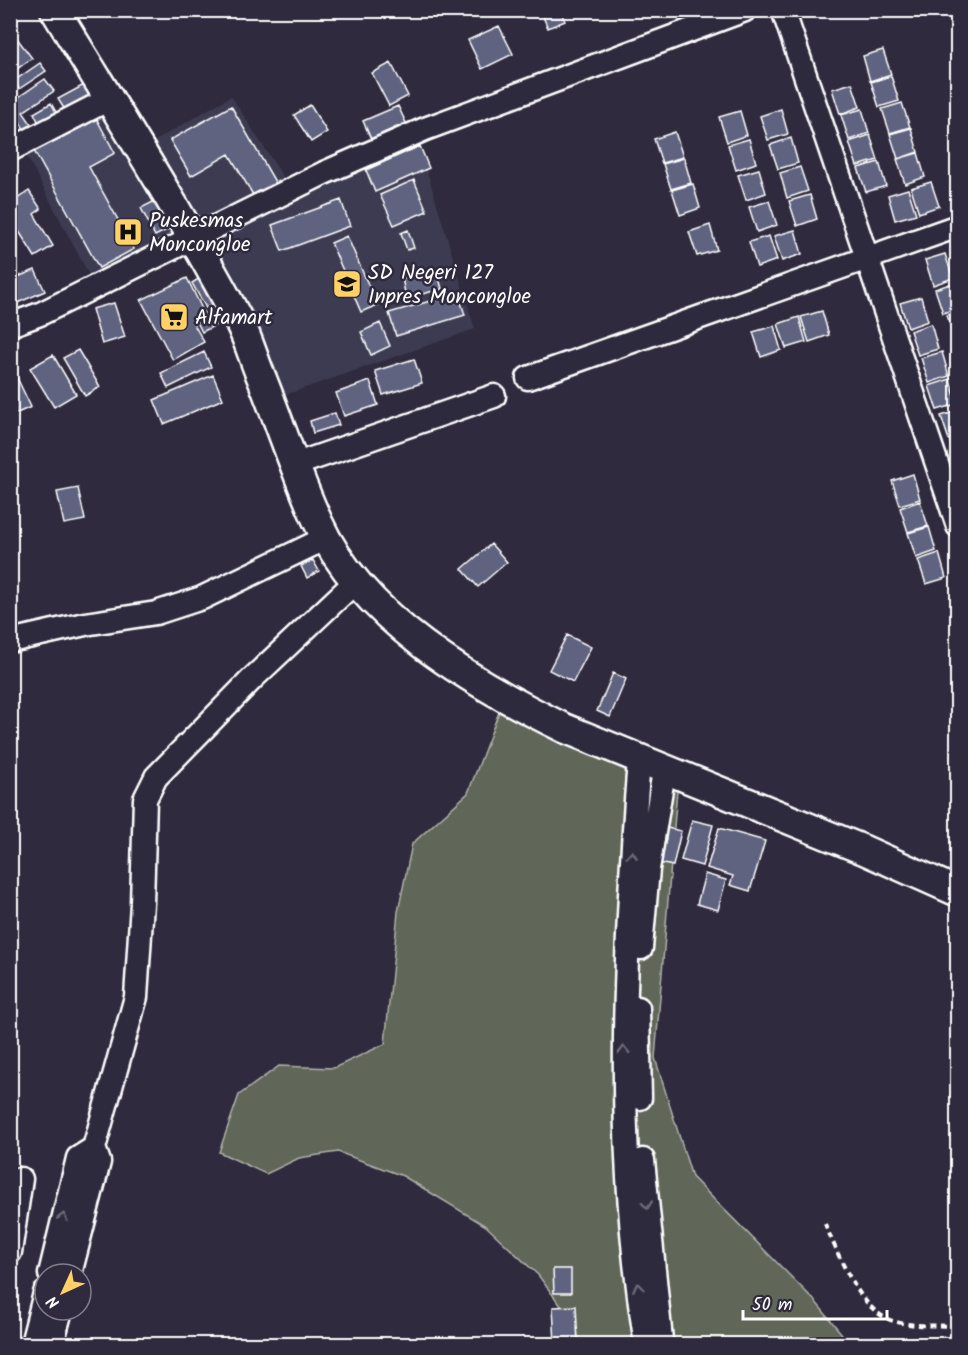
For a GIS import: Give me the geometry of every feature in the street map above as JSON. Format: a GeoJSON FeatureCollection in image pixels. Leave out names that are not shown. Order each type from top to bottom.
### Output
{"type":"FeatureCollection","features":[{"type":"Feature","properties":{"kind":"main road"},"geometry":{"type":"LineString","coordinates":[[55,10],[193,239],[241,326],[294,465],[326,538],[355,582],[398,623],[486,689],[564,728],[854,846],[957,892]]}},
{"type":"Feature","properties":{"kind":"street"},"geometry":{"type":"LineString","coordinates":[[10,325],[40,314],[324,173],[425,129],[745,10]]}},
{"type":"Feature","properties":{"kind":"street"},"geometry":{"type":"LineString","coordinates":[[783,10],[957,526]]}},
{"type":"Feature","properties":{"kind":"street"},"geometry":{"type":"LineString","coordinates":[[10,150],[109,99]]}},
{"type":"Feature","properties":{"kind":"street"},"geometry":{"type":"LineString","coordinates":[[528,378],[957,226]]}},
{"type":"Feature","properties":{"kind":"street"},"geometry":{"type":"LineString","coordinates":[[294,465],[494,396]]}},
{"type":"Feature","properties":{"kind":"street"},"geometry":{"type":"LineString","coordinates":[[10,641],[85,624],[156,613],[202,598],[326,538]]}},
{"type":"Feature","properties":{"kind":"street"},"geometry":{"type":"LineString","coordinates":[[73,1262],[99,1162],[94,1148],[136,997],[145,799],[156,777],[253,678],[355,582]]}},
{"type":"Feature","properties":{"kind":"street"},"geometry":{"type":"LineString","coordinates":[[646,1344],[632,1238],[623,1046],[627,922],[651,765]]}},
{"type":"Feature","properties":{"kind":"street"},"geometry":{"type":"LineString","coordinates":[[651,765],[638,1004],[644,1179],[662,1344]]}},
{"type":"Feature","properties":{"kind":"street"},"geometry":{"type":"LineString","coordinates":[[53,1262],[78,1158],[94,1148]]}},
{"type":"Feature","properties":{"kind":"street"},"geometry":{"type":"LineString","coordinates":[[10,1181],[21,1179],[13,1218],[10,1252]]}},
{"type":"Feature","properties":{"kind":"street"},"geometry":{"type":"LineString","coordinates":[[32,1344],[38,1322]]}},
{"type":"Feature","properties":{"kind":"street"},"geometry":{"type":"LineString","coordinates":[[52,1344],[58,1322]]}},
{"type":"Feature","properties":{"kind":"path"},"geometry":{"type":"LineString","coordinates":[[825,1224],[844,1268],[870,1305],[880,1314],[894,1322],[957,1326]]}},
{"type":"Feature","properties":{"kind":"shaded area","name":"Puskesmas Moncongloe"},"geometry":{"type":"Polygon","coordinates":[[[120,96],[148,145],[231,96],[287,183],[92,281],[24,151],[120,96]]]}},
{"type":"Feature","properties":{"kind":"shaded area","name":"SD Negeri 127 Inpres Moncongloe"},"geometry":{"type":"Polygon","coordinates":[[[418,142],[475,329],[285,395],[211,239],[418,142]]]}},
{"type":"Feature","properties":{"kind":"green space"},"geometry":{"type":"Polygon","coordinates":[[[504,699],[679,766],[655,1058],[692,1177],[815,1301],[850,1344],[580,1344],[576,1326],[538,1275],[486,1226],[403,1176],[338,1152],[299,1158],[266,1174],[219,1152],[239,1095],[279,1066],[334,1068],[385,1044],[398,912],[412,844],[468,793],[504,699]]]}},
{"type":"Feature","properties":{"kind":"building"},"geometry":{"type":"Polygon","coordinates":[[[540,10],[560,10],[565,21],[548,28],[540,10]]]}},
{"type":"Feature","properties":{"kind":"building"},"geometry":{"type":"Polygon","coordinates":[[[499,26],[513,54],[482,69],[468,40],[499,26]]]}},
{"type":"Feature","properties":{"kind":"building"},"geometry":{"type":"Polygon","coordinates":[[[16,37],[32,58],[10,74],[10,41],[16,37]]]}},
{"type":"Feature","properties":{"kind":"building"},"geometry":{"type":"Polygon","coordinates":[[[883,50],[891,74],[870,81],[863,56],[883,50]]]}},
{"type":"Feature","properties":{"kind":"building"},"geometry":{"type":"Polygon","coordinates":[[[40,63],[46,71],[19,89],[14,81],[40,63]]]}},
{"type":"Feature","properties":{"kind":"building"},"geometry":{"type":"Polygon","coordinates":[[[391,63],[408,96],[389,106],[372,73],[391,63]]]}},
{"type":"Feature","properties":{"kind":"building"},"geometry":{"type":"Polygon","coordinates":[[[891,76],[899,101],[879,107],[871,82],[891,76]]]}},
{"type":"Feature","properties":{"kind":"building"},"geometry":{"type":"Polygon","coordinates":[[[45,79],[54,91],[23,112],[32,125],[25,130],[16,117],[10,121],[10,103],[45,79]]]}},
{"type":"Feature","properties":{"kind":"building"},"geometry":{"type":"Polygon","coordinates":[[[852,83],[860,107],[840,114],[832,89],[852,83]]]}},
{"type":"Feature","properties":{"kind":"building"},"geometry":{"type":"Polygon","coordinates":[[[84,85],[93,101],[68,115],[58,99],[84,85]]]}},
{"type":"Feature","properties":{"kind":"building"},"geometry":{"type":"Polygon","coordinates":[[[51,103],[57,114],[39,123],[34,113],[51,103]]]}},
{"type":"Feature","properties":{"kind":"building"},"geometry":{"type":"Polygon","coordinates":[[[902,103],[910,127],[890,133],[882,109],[902,103]]]}},
{"type":"Feature","properties":{"kind":"building"},"geometry":{"type":"Polygon","coordinates":[[[310,105],[327,132],[311,142],[294,115],[310,105]]]}},
{"type":"Feature","properties":{"kind":"building"},"geometry":{"type":"Polygon","coordinates":[[[231,106],[278,187],[256,200],[229,154],[191,176],[170,140],[231,106]]]}},
{"type":"Feature","properties":{"kind":"building"},"geometry":{"type":"Polygon","coordinates":[[[398,106],[406,123],[371,139],[363,121],[398,106]]]}},
{"type":"Feature","properties":{"kind":"building"},"geometry":{"type":"Polygon","coordinates":[[[781,109],[788,134],[768,140],[760,116],[781,109]]]}},
{"type":"Feature","properties":{"kind":"building"},"geometry":{"type":"Polygon","coordinates":[[[862,109],[869,133],[849,140],[841,115],[862,109]]]}},
{"type":"Feature","properties":{"kind":"building"},"geometry":{"type":"Polygon","coordinates":[[[740,111],[747,135],[727,142],[719,117],[740,111]]]}},
{"type":"Feature","properties":{"kind":"building"},"geometry":{"type":"Polygon","coordinates":[[[95,116],[115,153],[89,167],[134,249],[99,268],[33,149],[95,116]]]}},
{"type":"Feature","properties":{"kind":"building"},"geometry":{"type":"Polygon","coordinates":[[[911,128],[918,152],[898,159],[890,134],[911,128]]]}},
{"type":"Feature","properties":{"kind":"building"},"geometry":{"type":"Polygon","coordinates":[[[675,132],[683,157],[662,163],[654,139],[675,132]]]}},
{"type":"Feature","properties":{"kind":"building"},"geometry":{"type":"Polygon","coordinates":[[[870,135],[878,160],[857,166],[849,142],[870,135]]]}},
{"type":"Feature","properties":{"kind":"building"},"geometry":{"type":"Polygon","coordinates":[[[791,138],[798,163],[778,169],[770,145],[791,138]]]}},
{"type":"Feature","properties":{"kind":"building"},"geometry":{"type":"Polygon","coordinates":[[[749,139],[756,163],[736,170],[728,145],[749,139]]]}},
{"type":"Feature","properties":{"kind":"building"},"geometry":{"type":"Polygon","coordinates":[[[420,146],[429,168],[375,192],[366,170],[420,146]]]}},
{"type":"Feature","properties":{"kind":"building"},"geometry":{"type":"Polygon","coordinates":[[[918,153],[925,177],[905,184],[897,159],[918,153]]]}},
{"type":"Feature","properties":{"kind":"building"},"geometry":{"type":"Polygon","coordinates":[[[684,158],[691,183],[671,189],[663,164],[684,158]]]}},
{"type":"Feature","properties":{"kind":"building"},"geometry":{"type":"Polygon","coordinates":[[[879,162],[886,186],[866,192],[858,168],[879,162]]]}},
{"type":"Feature","properties":{"kind":"building"},"geometry":{"type":"Polygon","coordinates":[[[800,167],[808,191],[787,198],[780,173],[800,167]]]}},
{"type":"Feature","properties":{"kind":"building"},"geometry":{"type":"Polygon","coordinates":[[[759,169],[766,193],[746,200],[738,175],[759,169]]]}},
{"type":"Feature","properties":{"kind":"building"},"geometry":{"type":"Polygon","coordinates":[[[414,180],[427,211],[394,225],[380,195],[414,180]]]}},
{"type":"Feature","properties":{"kind":"building"},"geometry":{"type":"Polygon","coordinates":[[[931,182],[939,206],[919,213],[911,188],[931,182]]]}},
{"type":"Feature","properties":{"kind":"building"},"geometry":{"type":"Polygon","coordinates":[[[693,184],[700,208],[680,215],[672,190],[693,184]]]}},
{"type":"Feature","properties":{"kind":"building"},"geometry":{"type":"Polygon","coordinates":[[[908,189],[916,214],[895,220],[888,195],[908,189]]]}},
{"type":"Feature","properties":{"kind":"building"},"geometry":{"type":"Polygon","coordinates":[[[29,191],[41,209],[34,214],[53,246],[35,257],[10,217],[10,210],[17,206],[14,201],[29,191]]]}},
{"type":"Feature","properties":{"kind":"building"},"geometry":{"type":"Polygon","coordinates":[[[810,195],[817,219],[797,226],[789,201],[810,195]]]}},
{"type":"Feature","properties":{"kind":"building"},"geometry":{"type":"Polygon","coordinates":[[[159,199],[173,227],[155,236],[141,208],[159,199]]]}},
{"type":"Feature","properties":{"kind":"building"},"geometry":{"type":"Polygon","coordinates":[[[341,200],[350,226],[282,251],[272,225],[341,200]]]}},
{"type":"Feature","properties":{"kind":"building"},"geometry":{"type":"Polygon","coordinates":[[[769,201],[777,225],[757,232],[749,207],[769,201]]]}},
{"type":"Feature","properties":{"kind":"building"},"geometry":{"type":"Polygon","coordinates":[[[710,225],[717,250],[697,256],[689,232],[710,225]]]}},
{"type":"Feature","properties":{"kind":"building"},"geometry":{"type":"Polygon","coordinates":[[[408,230],[414,248],[407,250],[401,233],[408,230]]]}},
{"type":"Feature","properties":{"kind":"building"},"geometry":{"type":"Polygon","coordinates":[[[795,230],[802,254],[782,261],[774,236],[795,230]]]}},
{"type":"Feature","properties":{"kind":"building"},"geometry":{"type":"Polygon","coordinates":[[[347,236],[377,305],[361,312],[331,243],[347,236]]]}},
{"type":"Feature","properties":{"kind":"building"},"geometry":{"type":"Polygon","coordinates":[[[769,236],[777,260],[757,267],[749,242],[769,236]]]}},
{"type":"Feature","properties":{"kind":"building"},"geometry":{"type":"Polygon","coordinates":[[[945,254],[953,278],[933,285],[925,260],[945,254]]]}},
{"type":"Feature","properties":{"kind":"building"},"geometry":{"type":"Polygon","coordinates":[[[35,270],[45,291],[13,305],[10,280],[35,270]]]}},
{"type":"Feature","properties":{"kind":"building"},"geometry":{"type":"Polygon","coordinates":[[[437,270],[442,289],[406,298],[402,278],[437,270]]]}},
{"type":"Feature","properties":{"kind":"building"},"geometry":{"type":"Polygon","coordinates":[[[203,276],[218,302],[206,308],[192,283],[203,276]]]}},
{"type":"Feature","properties":{"kind":"building","name":"Alfamart"},"geometry":{"type":"Polygon","coordinates":[[[187,278],[204,313],[192,321],[204,342],[173,360],[141,300],[187,278]]]}},
{"type":"Feature","properties":{"kind":"building"},"geometry":{"type":"Polygon","coordinates":[[[956,282],[958,308],[943,313],[935,289],[956,282]]]}},
{"type":"Feature","properties":{"kind":"building"},"geometry":{"type":"Polygon","coordinates":[[[458,293],[465,315],[396,336],[389,313],[458,293]]]}},
{"type":"Feature","properties":{"kind":"building"},"geometry":{"type":"Polygon","coordinates":[[[921,297],[928,321],[908,328],[900,303],[921,297]]]}},
{"type":"Feature","properties":{"kind":"building"},"geometry":{"type":"Polygon","coordinates":[[[114,303],[125,337],[102,344],[92,309],[114,303]]]}},
{"type":"Feature","properties":{"kind":"building"},"geometry":{"type":"Polygon","coordinates":[[[222,307],[228,319],[202,332],[196,320],[222,307]]]}},
{"type":"Feature","properties":{"kind":"building"},"geometry":{"type":"Polygon","coordinates":[[[822,311],[829,335],[809,342],[801,317],[822,311]]]}},
{"type":"Feature","properties":{"kind":"building"},"geometry":{"type":"Polygon","coordinates":[[[958,312],[958,339],[955,340],[947,315],[958,312]]]}},
{"type":"Feature","properties":{"kind":"building"},"geometry":{"type":"Polygon","coordinates":[[[799,317],[806,342],[786,348],[778,324],[799,317]]]}},
{"type":"Feature","properties":{"kind":"building"},"geometry":{"type":"Polygon","coordinates":[[[380,323],[390,346],[371,355],[361,332],[380,323]]]}},
{"type":"Feature","properties":{"kind":"building"},"geometry":{"type":"Polygon","coordinates":[[[931,324],[938,349],[918,355],[910,331],[931,324]]]}},
{"type":"Feature","properties":{"kind":"building"},"geometry":{"type":"Polygon","coordinates":[[[774,326],[781,350],[761,357],[753,332],[774,326]]]}},
{"type":"Feature","properties":{"kind":"building"},"geometry":{"type":"Polygon","coordinates":[[[78,350],[100,387],[85,396],[63,358],[78,350]]]}},
{"type":"Feature","properties":{"kind":"building"},"geometry":{"type":"Polygon","coordinates":[[[204,352],[211,367],[168,388],[161,373],[204,352]]]}},
{"type":"Feature","properties":{"kind":"building"},"geometry":{"type":"Polygon","coordinates":[[[942,352],[949,376],[929,383],[921,358],[942,352]]]}},
{"type":"Feature","properties":{"kind":"building"},"geometry":{"type":"Polygon","coordinates":[[[53,355],[76,394],[54,407],[30,368],[53,355]]]}},
{"type":"Feature","properties":{"kind":"building"},"geometry":{"type":"Polygon","coordinates":[[[414,359],[422,383],[383,395],[375,371],[414,359]]]}},
{"type":"Feature","properties":{"kind":"building"},"geometry":{"type":"Polygon","coordinates":[[[10,363],[31,407],[10,416],[10,363]]]}},
{"type":"Feature","properties":{"kind":"building"},"geometry":{"type":"Polygon","coordinates":[[[213,375],[223,399],[164,424],[154,400],[213,375]]]}},
{"type":"Feature","properties":{"kind":"building"},"geometry":{"type":"Polygon","coordinates":[[[950,379],[957,404],[937,410],[929,386],[950,379]]]}},
{"type":"Feature","properties":{"kind":"building"},"geometry":{"type":"Polygon","coordinates":[[[370,381],[378,405],[344,416],[336,393],[370,381]]]}},
{"type":"Feature","properties":{"kind":"building"},"geometry":{"type":"Polygon","coordinates":[[[958,411],[958,438],[949,440],[941,416],[958,411]]]}},
{"type":"Feature","properties":{"kind":"building"},"geometry":{"type":"Polygon","coordinates":[[[335,413],[339,425],[313,433],[310,421],[335,413]]]}},
{"type":"Feature","properties":{"kind":"building"},"geometry":{"type":"Polygon","coordinates":[[[958,440],[958,467],[950,442],[958,440]]]}},
{"type":"Feature","properties":{"kind":"building"},"geometry":{"type":"Polygon","coordinates":[[[913,474],[920,499],[900,505],[892,481],[913,474]]]}},
{"type":"Feature","properties":{"kind":"building"},"geometry":{"type":"Polygon","coordinates":[[[78,488],[85,520],[64,524],[57,492],[78,488]]]}},
{"type":"Feature","properties":{"kind":"building"},"geometry":{"type":"Polygon","coordinates":[[[920,501],[928,526],[908,532],[900,508],[920,501]]]}},
{"type":"Feature","properties":{"kind":"building"},"geometry":{"type":"Polygon","coordinates":[[[929,527],[936,551],[916,558],[908,533],[929,527]]]}},
{"type":"Feature","properties":{"kind":"building"},"geometry":{"type":"Polygon","coordinates":[[[491,544],[507,562],[478,587],[462,569],[491,544]]]}},
{"type":"Feature","properties":{"kind":"building"},"geometry":{"type":"Polygon","coordinates":[[[939,553],[946,578],[926,584],[918,560],[939,553]]]}},
{"type":"Feature","properties":{"kind":"building"},"geometry":{"type":"Polygon","coordinates":[[[313,560],[319,571],[307,578],[301,566],[313,560]]]}},
{"type":"Feature","properties":{"kind":"building"},"geometry":{"type":"Polygon","coordinates":[[[567,635],[591,647],[573,682],[549,670],[567,635]]]}},
{"type":"Feature","properties":{"kind":"building"},"geometry":{"type":"Polygon","coordinates":[[[613,673],[626,679],[610,717],[597,711],[613,673]]]}},
{"type":"Feature","properties":{"kind":"building"},"geometry":{"type":"Polygon","coordinates":[[[692,820],[713,825],[702,866],[681,860],[692,820]]]}},
{"type":"Feature","properties":{"kind":"building"},"geometry":{"type":"Polygon","coordinates":[[[667,828],[681,831],[673,866],[659,863],[667,828]]]}},
{"type":"Feature","properties":{"kind":"building"},"geometry":{"type":"Polygon","coordinates":[[[719,828],[765,841],[750,891],[730,885],[733,876],[707,868],[719,828]]]}},
{"type":"Feature","properties":{"kind":"building"},"geometry":{"type":"Polygon","coordinates":[[[705,874],[726,880],[718,910],[697,904],[705,874]]]}},
{"type":"Feature","properties":{"kind":"building"},"geometry":{"type":"Polygon","coordinates":[[[553,1269],[571,1269],[571,1293],[554,1293],[553,1269]]]}},
{"type":"Feature","properties":{"kind":"building"},"geometry":{"type":"Polygon","coordinates":[[[576,1306],[578,1344],[555,1344],[553,1307],[576,1306]]]}},
{"type":"Feature","properties":{"kind":"place","name":"Puskesmas Moncongloe"},"geometry":{"type":"Point","coordinates":[128,232]}},
{"type":"Feature","properties":{"kind":"place","name":"SD Negeri 127 Inpres Moncongloe"},"geometry":{"type":"Point","coordinates":[347,284]}},
{"type":"Feature","properties":{"kind":"place","name":"Alfamart"},"geometry":{"type":"Point","coordinates":[174,317]}}]}
